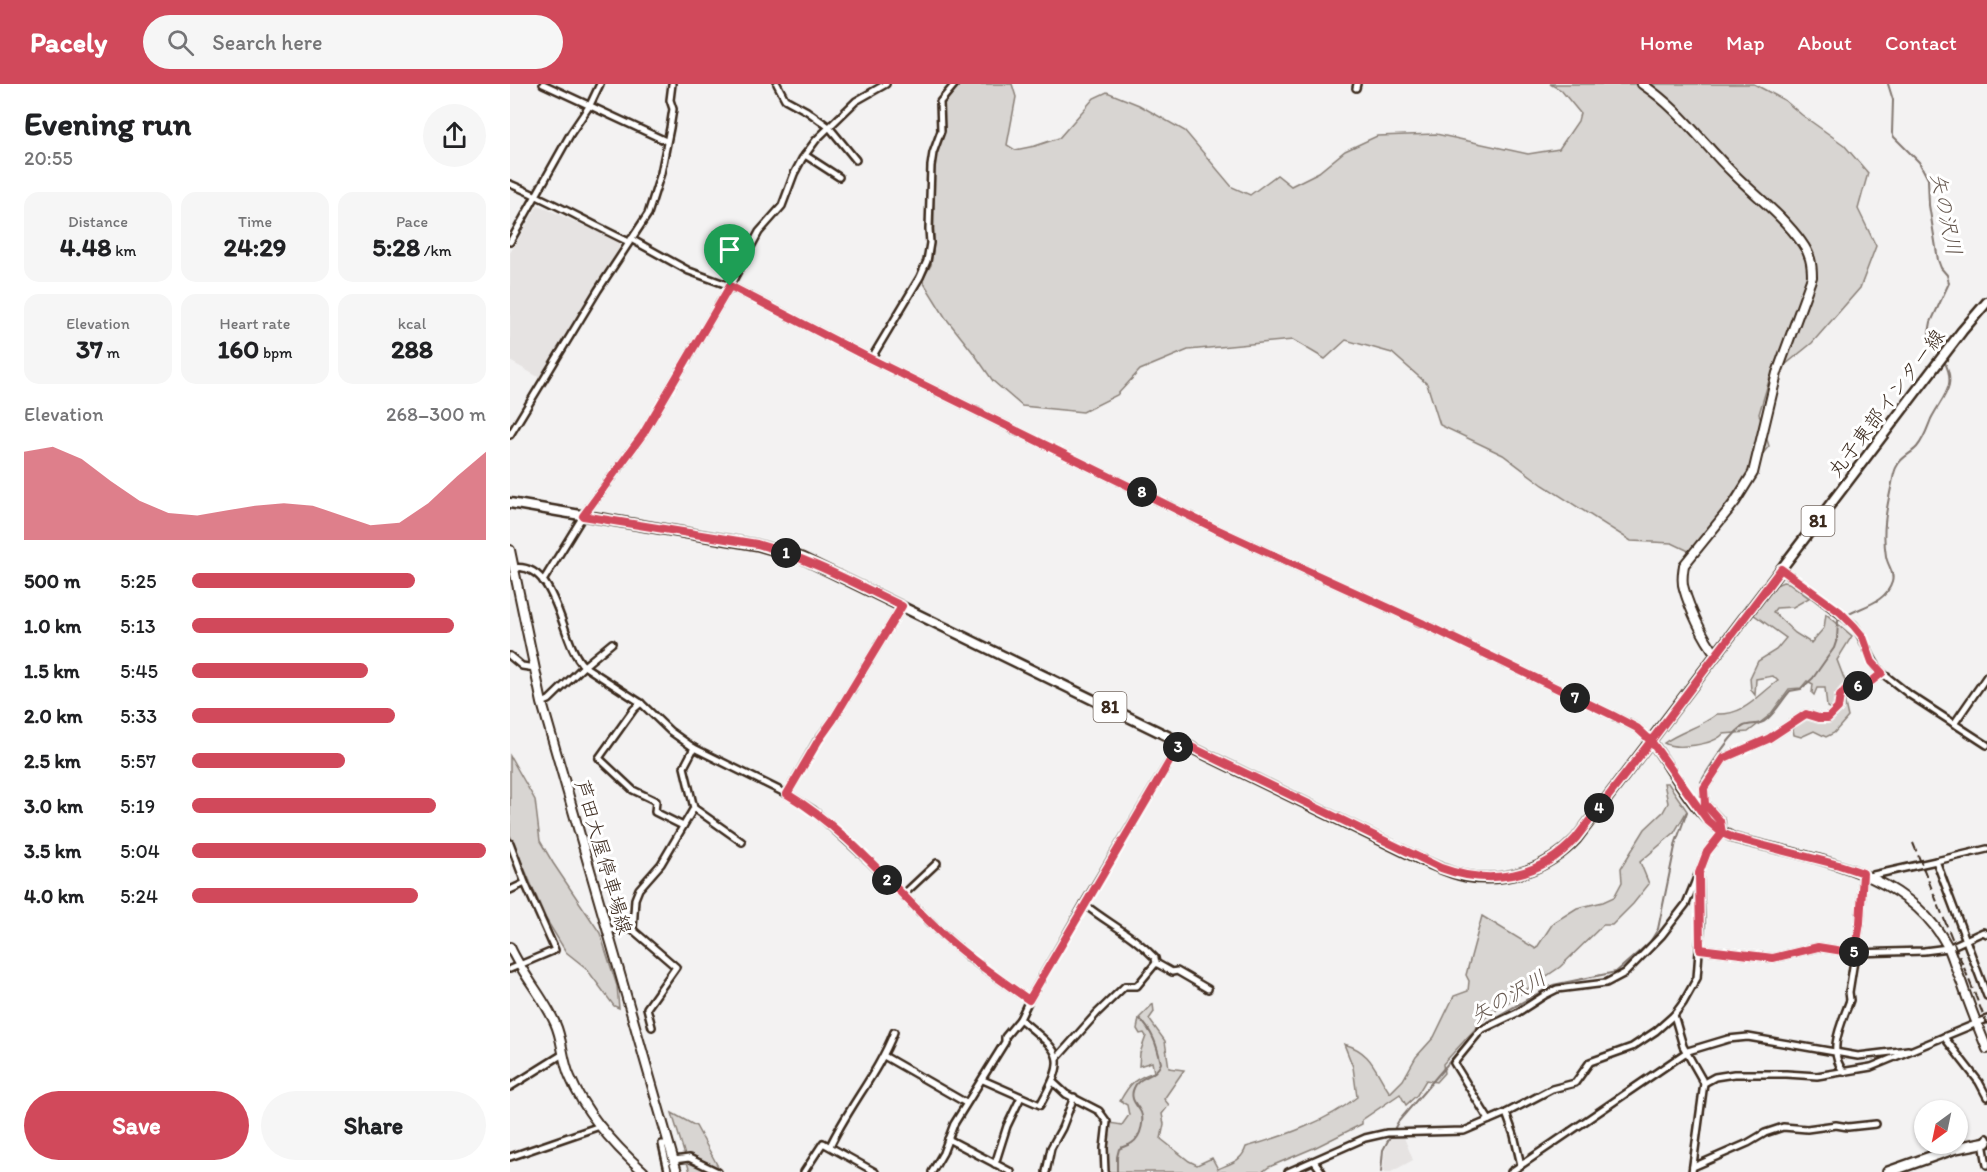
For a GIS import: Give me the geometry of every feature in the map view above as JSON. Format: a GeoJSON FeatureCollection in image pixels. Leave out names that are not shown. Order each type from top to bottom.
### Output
{"type":"FeatureCollection","features":[{"type":"Feature","properties":{"kind":"highway"},"geometry":{"type":"LineString","coordinates":[[1888,1172],[1956,1148],[1986,1141]]}},
{"type":"Feature","properties":{"kind":"main road","name":"丸子東部インター線"},"geometry":{"type":"LineString","coordinates":[[510,503],[757,544],[816,564],[1441,868],[1463,876],[1486,878],[1508,876],[1529,871],[1546,862],[1566,849],[1576,838],[1962,331],[1987,303]]}},
{"type":"Feature","properties":{"kind":"street"},"geometry":{"type":"LineString","coordinates":[[543,84],[666,141]]}},
{"type":"Feature","properties":{"kind":"street"},"geometry":{"type":"LineString","coordinates":[[510,242],[600,84]]}},
{"type":"Feature","properties":{"kind":"street"},"geometry":{"type":"LineString","coordinates":[[510,435],[648,214],[662,173],[673,109],[670,100],[672,84]]}},
{"type":"Feature","properties":{"kind":"street"},"geometry":{"type":"LineString","coordinates":[[777,84],[785,99],[829,127],[856,160]]}},
{"type":"Feature","properties":{"kind":"street"},"geometry":{"type":"LineString","coordinates":[[543,581],[583,516],[643,434],[759,232],[782,206],[794,174],[805,155],[856,101],[886,84]]}},
{"type":"Feature","properties":{"kind":"street"},"geometry":{"type":"LineString","coordinates":[[871,359],[920,277],[927,261],[930,243],[931,166],[941,131],[940,102],[955,84]]}},
{"type":"Feature","properties":{"kind":"street"},"geometry":{"type":"LineString","coordinates":[[1642,84],[1671,106],[1731,172],[1791,229],[1806,249],[1812,264],[1812,277],[1778,373],[1753,473],[1736,502],[1684,565],[1682,577],[1684,589],[1704,636],[1716,654]]}},
{"type":"Feature","properties":{"kind":"street"},"geometry":{"type":"LineString","coordinates":[[805,155],[839,177]]}},
{"type":"Feature","properties":{"kind":"street"},"geometry":{"type":"LineString","coordinates":[[510,184],[537,195],[580,219],[630,241],[689,272],[730,286],[871,359],[1216,529],[1424,624],[1637,728],[1651,741],[1708,821],[1722,833],[1866,874],[1888,885],[1913,904],[1934,926],[1948,948],[1987,1050]]}},
{"type":"Feature","properties":{"kind":"street","name":"芦田大屋停車場線"},"geometry":{"type":"LineString","coordinates":[[510,550],[513,585],[543,703],[677,1172]]}},
{"type":"Feature","properties":{"kind":"street"},"geometry":{"type":"LineString","coordinates":[[513,568],[524,568],[543,581],[559,610],[577,660],[584,666],[641,703],[670,731],[694,748],[787,794],[826,820],[971,959],[1029,1000]]}},
{"type":"Feature","properties":{"kind":"street"},"geometry":{"type":"LineString","coordinates":[[1781,569],[1840,612],[1854,626],[1863,637],[1872,662],[1882,673],[1910,695],[1987,745]]}},
{"type":"Feature","properties":{"kind":"street"},"geometry":{"type":"LineString","coordinates":[[787,794],[902,606]]}},
{"type":"Feature","properties":{"kind":"street"},"geometry":{"type":"LineString","coordinates":[[543,703],[612,643]]}},
{"type":"Feature","properties":{"kind":"street"},"geometry":{"type":"LineString","coordinates":[[510,656],[522,666],[535,668]]}},
{"type":"Feature","properties":{"kind":"street"},"geometry":{"type":"LineString","coordinates":[[1489,1120],[1454,1063],[1481,1030],[1517,1013],[1557,989],[1606,983],[1625,973],[1662,935],[1686,904],[1707,852],[1722,833],[1720,821],[1705,804],[1704,788],[1724,758],[1768,739],[1806,714],[1828,718],[1838,708],[1840,696],[1846,689],[1872,681],[1882,673]]}},
{"type":"Feature","properties":{"kind":"street"},"geometry":{"type":"LineString","coordinates":[[1954,724],[1987,676]]}},
{"type":"Feature","properties":{"kind":"street"},"geometry":{"type":"LineString","coordinates":[[641,703],[598,758],[633,790],[656,801],[655,812],[683,826]]}},
{"type":"Feature","properties":{"kind":"street"},"geometry":{"type":"LineString","coordinates":[[932,1172],[966,1103],[983,1080],[1005,1042],[1005,1037],[1020,1019],[1084,904],[1181,742]]}},
{"type":"Feature","properties":{"kind":"street"},"geometry":{"type":"LineString","coordinates":[[694,748],[684,767],[694,808],[742,842]]}},
{"type":"Feature","properties":{"kind":"street"},"geometry":{"type":"LineString","coordinates":[[633,930],[635,899],[639,889],[661,864],[694,808]]}},
{"type":"Feature","properties":{"kind":"street"},"geometry":{"type":"LineString","coordinates":[[510,843],[525,884],[555,950],[514,967]]}},
{"type":"Feature","properties":{"kind":"street"},"geometry":{"type":"LineString","coordinates":[[1866,874],[1987,849]]}},
{"type":"Feature","properties":{"kind":"street"},"geometry":{"type":"LineString","coordinates":[[1936,861],[1987,996]]}},
{"type":"Feature","properties":{"kind":"street"},"geometry":{"type":"LineString","coordinates":[[903,895],[937,863]]}},
{"type":"Feature","properties":{"kind":"street"},"geometry":{"type":"LineString","coordinates":[[1288,1172],[1365,1138],[1397,1132],[1464,1131],[1506,1113],[1552,1089],[1575,1083],[1590,1062],[1632,1047],[1656,1031],[1674,1016],[1697,978],[1700,949],[1699,873]]}},
{"type":"Feature","properties":{"kind":"street"},"geometry":{"type":"LineString","coordinates":[[1844,1072],[1836,1064],[1834,1052],[1850,1000],[1849,992],[1866,874]]}},
{"type":"Feature","properties":{"kind":"street"},"geometry":{"type":"LineString","coordinates":[[510,890],[525,884]]}},
{"type":"Feature","properties":{"kind":"street"},"geometry":{"type":"LineString","coordinates":[[1084,904],[1105,921],[1131,935],[1155,958],[1156,963],[1172,972],[1177,971],[1208,989]]}},
{"type":"Feature","properties":{"kind":"street"},"geometry":{"type":"LineString","coordinates":[[608,930],[633,930],[675,967],[647,1008],[652,1027]]}},
{"type":"Feature","properties":{"kind":"street"},"geometry":{"type":"LineString","coordinates":[[1700,949],[1773,958],[1818,947],[1855,953],[1924,951],[1948,948],[1983,932],[1987,934]]}},
{"type":"Feature","properties":{"kind":"street"},"geometry":{"type":"LineString","coordinates":[[510,947],[514,967],[542,1000],[556,1025],[568,1075],[600,1126],[644,1172]]}},
{"type":"Feature","properties":{"kind":"street"},"geometry":{"type":"LineString","coordinates":[[1057,1058],[1097,1013],[1125,986],[1137,986],[1156,963]]}},
{"type":"Feature","properties":{"kind":"street"},"geometry":{"type":"LineString","coordinates":[[1674,1016],[1683,1046],[1688,1051],[1704,1083],[1692,1170]]}},
{"type":"Feature","properties":{"kind":"street"},"geometry":{"type":"LineString","coordinates":[[983,1080],[1040,1105],[1057,1072],[1057,1058],[1051,1045],[1020,1019]]}},
{"type":"Feature","properties":{"kind":"street"},"geometry":{"type":"LineString","coordinates":[[1511,1172],[1688,1051],[1711,1043],[1748,1037],[1858,1056],[1908,1050],[1987,1019]]}},
{"type":"Feature","properties":{"kind":"street"},"geometry":{"type":"LineString","coordinates":[[830,1146],[884,1056],[894,1032]]}},
{"type":"Feature","properties":{"kind":"street"},"geometry":{"type":"LineString","coordinates":[[1944,1037],[1979,1082],[1987,1097]]}},
{"type":"Feature","properties":{"kind":"street"},"geometry":{"type":"LineString","coordinates":[[1704,1083],[1715,1077],[1734,1074],[1804,1076],[1871,1068],[1896,1058],[1908,1050]]}},
{"type":"Feature","properties":{"kind":"street"},"geometry":{"type":"LineString","coordinates":[[510,1087],[563,1054]]}},
{"type":"Feature","properties":{"kind":"street"},"geometry":{"type":"LineString","coordinates":[[884,1056],[966,1103]]}},
{"type":"Feature","properties":{"kind":"street"},"geometry":{"type":"LineString","coordinates":[[1053,1082],[1066,1094],[1099,1111],[1107,1122],[1104,1148],[1105,1172]]}},
{"type":"Feature","properties":{"kind":"street"},"geometry":{"type":"LineString","coordinates":[[995,1164],[1007,1126],[1021,1097]]}},
{"type":"Feature","properties":{"kind":"street"},"geometry":{"type":"LineString","coordinates":[[1046,1172],[1051,1148],[1062,1128],[1074,1097]]}},
{"type":"Feature","properties":{"kind":"street"},"geometry":{"type":"LineString","coordinates":[[1506,1113],[1521,1165]]}},
{"type":"Feature","properties":{"kind":"street"},"geometry":{"type":"LineString","coordinates":[[1692,1170],[1748,1143],[1765,1132],[1783,1127],[1807,1129],[1836,1125],[1848,1127],[1876,1124]]}},
{"type":"Feature","properties":{"kind":"street"},"geometry":{"type":"LineString","coordinates":[[510,1157],[600,1126]]}},
{"type":"Feature","properties":{"kind":"street"},"geometry":{"type":"LineString","coordinates":[[948,1140],[1011,1172]]}},
{"type":"Feature","properties":{"kind":"street"},"geometry":{"type":"LineString","coordinates":[[1986,1141],[1987,1165]]}},
{"type":"Feature","properties":{"kind":"street"},"geometry":{"type":"LineString","coordinates":[[804,1172],[823,1143],[875,1172]]}},
{"type":"Feature","properties":{"kind":"street"},"geometry":{"type":"LineString","coordinates":[[667,1172],[662,1144],[668,1144]]}},
{"type":"Feature","properties":{"kind":"street"},"geometry":{"type":"LineString","coordinates":[[674,1160],[689,1158],[718,1172]]}},
{"type":"Feature","properties":{"kind":"street"},"geometry":{"type":"LineString","coordinates":[[1314,1161],[1322,1172]]}},
{"type":"Feature","properties":{"kind":"shaded area"},"geometry":{"type":"Polygon","coordinates":[[[960,84],[1012,84],[1016,97],[1007,145],[1015,150],[1059,138],[1094,98],[1107,92],[1139,105],[1185,131],[1232,187],[1250,195],[1277,175],[1291,186],[1319,172],[1345,151],[1377,136],[1436,134],[1528,154],[1559,149],[1578,121],[1580,113],[1561,90],[1550,84],[1754,84],[1784,100],[1844,145],[1868,173],[1858,209],[1876,246],[1860,288],[1812,343],[1770,377],[1759,414],[1769,446],[1693,553],[1672,543],[1631,541],[1543,485],[1503,455],[1440,425],[1427,384],[1392,353],[1346,340],[1325,359],[1293,340],[1188,350],[1140,370],[1117,395],[1083,412],[1022,406],[993,381],[945,317],[922,280],[931,265],[934,242],[933,179],[940,104],[960,84]]]}},
{"type":"Feature","properties":{"kind":"shaded area"},"geometry":{"type":"Polygon","coordinates":[[[538,205],[622,243],[540,378],[510,361],[510,253],[538,205]]]}},
{"type":"Feature","properties":{"kind":"shaded area"},"geometry":{"type":"Polygon","coordinates":[[[1783,582],[1789,583],[1809,598],[1793,607],[1776,608],[1773,612],[1795,633],[1811,643],[1824,628],[1826,614],[1852,636],[1837,660],[1845,681],[1861,683],[1859,696],[1844,699],[1848,717],[1834,733],[1826,737],[1814,731],[1801,737],[1794,735],[1793,729],[1804,719],[1832,720],[1834,711],[1827,707],[1825,688],[1817,688],[1814,695],[1812,693],[1813,684],[1807,681],[1801,688],[1789,689],[1770,715],[1748,732],[1723,734],[1703,744],[1677,746],[1664,743],[1717,714],[1743,708],[1778,681],[1773,676],[1756,679],[1755,695],[1751,690],[1750,678],[1758,661],[1776,650],[1786,638],[1753,614],[1776,585],[1783,582]]]}},
{"type":"Feature","properties":{"kind":"shaded area"},"geometry":{"type":"Polygon","coordinates":[[[510,756],[535,800],[540,841],[600,933],[617,986],[619,1008],[614,1006],[586,968],[566,952],[546,919],[510,835],[510,756]]]}},
{"type":"Feature","properties":{"kind":"shaded area"},"geometry":{"type":"Polygon","coordinates":[[[1664,783],[1668,783],[1687,811],[1674,833],[1640,862],[1649,884],[1633,904],[1612,925],[1603,925],[1560,967],[1485,1018],[1443,1064],[1444,1073],[1436,1082],[1426,1080],[1417,1095],[1406,1105],[1400,1094],[1362,1120],[1362,1124],[1262,1172],[1106,1172],[1110,1123],[1122,1125],[1129,1115],[1127,1105],[1120,1101],[1133,1082],[1154,1072],[1152,1062],[1139,1066],[1140,1053],[1146,1036],[1144,1033],[1140,1034],[1137,1029],[1139,1018],[1153,1004],[1154,1012],[1149,1019],[1165,1041],[1169,1068],[1184,1070],[1164,1099],[1169,1105],[1162,1114],[1164,1124],[1161,1139],[1197,1165],[1212,1158],[1218,1169],[1239,1159],[1246,1147],[1318,1121],[1357,1097],[1353,1067],[1344,1044],[1367,1057],[1390,1093],[1403,1080],[1416,1057],[1434,1037],[1454,996],[1468,991],[1469,981],[1466,975],[1482,916],[1536,949],[1553,923],[1577,908],[1614,897],[1622,882],[1621,868],[1645,829],[1663,812],[1668,803],[1664,783]]]}},
{"type":"Feature","properties":{"kind":"shaded area"},"geometry":{"type":"Polygon","coordinates":[[[672,1113],[696,1126],[721,1172],[690,1172],[672,1113]]]}},
{"type":"Feature","properties":{"kind":"shaded area"},"geometry":{"type":"Polygon","coordinates":[[[1393,1135],[1403,1135],[1413,1160],[1391,1172],[1383,1172],[1385,1150],[1393,1135]]]}},
{"type":"Feature","properties":{"kind":"waterway","name":"矢の沢川"},"geometry":{"type":"LineString","coordinates":[[1888,84],[1893,100],[1892,133],[1919,162],[1928,179],[1929,205],[1938,260],[1949,283],[1931,322],[1929,333],[1941,356]]}},
{"type":"Feature","properties":{"kind":"waterway","name":"矢の沢川"},"geometry":{"type":"LineString","coordinates":[[1701,782],[1733,735],[1744,726],[1764,722],[1790,691],[1801,689],[1813,678],[1834,648],[1838,621],[1876,601],[1888,590],[1892,582],[1892,575],[1886,556],[1885,530],[1894,474],[1901,460],[1922,441],[1947,391],[1949,378],[1944,361]]}},
{"type":"Feature","properties":{"kind":"waterway","name":"矢の沢川"},"geometry":{"type":"LineString","coordinates":[[1381,1172],[1383,1150],[1398,1122],[1480,1026],[1553,985],[1616,972],[1650,942],[1658,929],[1676,842],[1687,812]]}},
{"type":"Feature","properties":{"kind":"waterway"},"geometry":{"type":"LineString","coordinates":[[1117,1172],[1119,1149],[1135,1140],[1142,1127],[1141,1113],[1134,1102],[1134,1088],[1136,1084],[1159,1068],[1161,1063],[1154,1039],[1140,1019]]}},
{"type":"Feature","properties":{"kind":"railway"},"geometry":{"type":"LineString","coordinates":[[1913,843],[1987,1024]]}},
{"type":"Feature","properties":{"kind":"route"},"geometry":{"type":"LineString","coordinates":[[730,286],[643,434],[583,516],[757,544],[802,558],[902,606],[787,794],[826,820],[939,931],[971,959],[1029,1000],[1181,742],[1426,862],[1463,876],[1486,878],[1529,871],[1566,849],[1651,741],[1695,805],[1722,833],[1707,852],[1699,873],[1700,949],[1773,958],[1818,947],[1855,953],[1860,923],[1863,873],[1722,833],[1720,821],[1705,804],[1704,788],[1724,758],[1768,739],[1806,714],[1828,718],[1838,708],[1840,696],[1846,689],[1872,681],[1882,673],[1872,662],[1863,637],[1854,626],[1840,612],[1781,569],[1651,741],[1637,728],[1612,715],[1424,624],[1216,529],[871,359],[730,286]]}}]}
